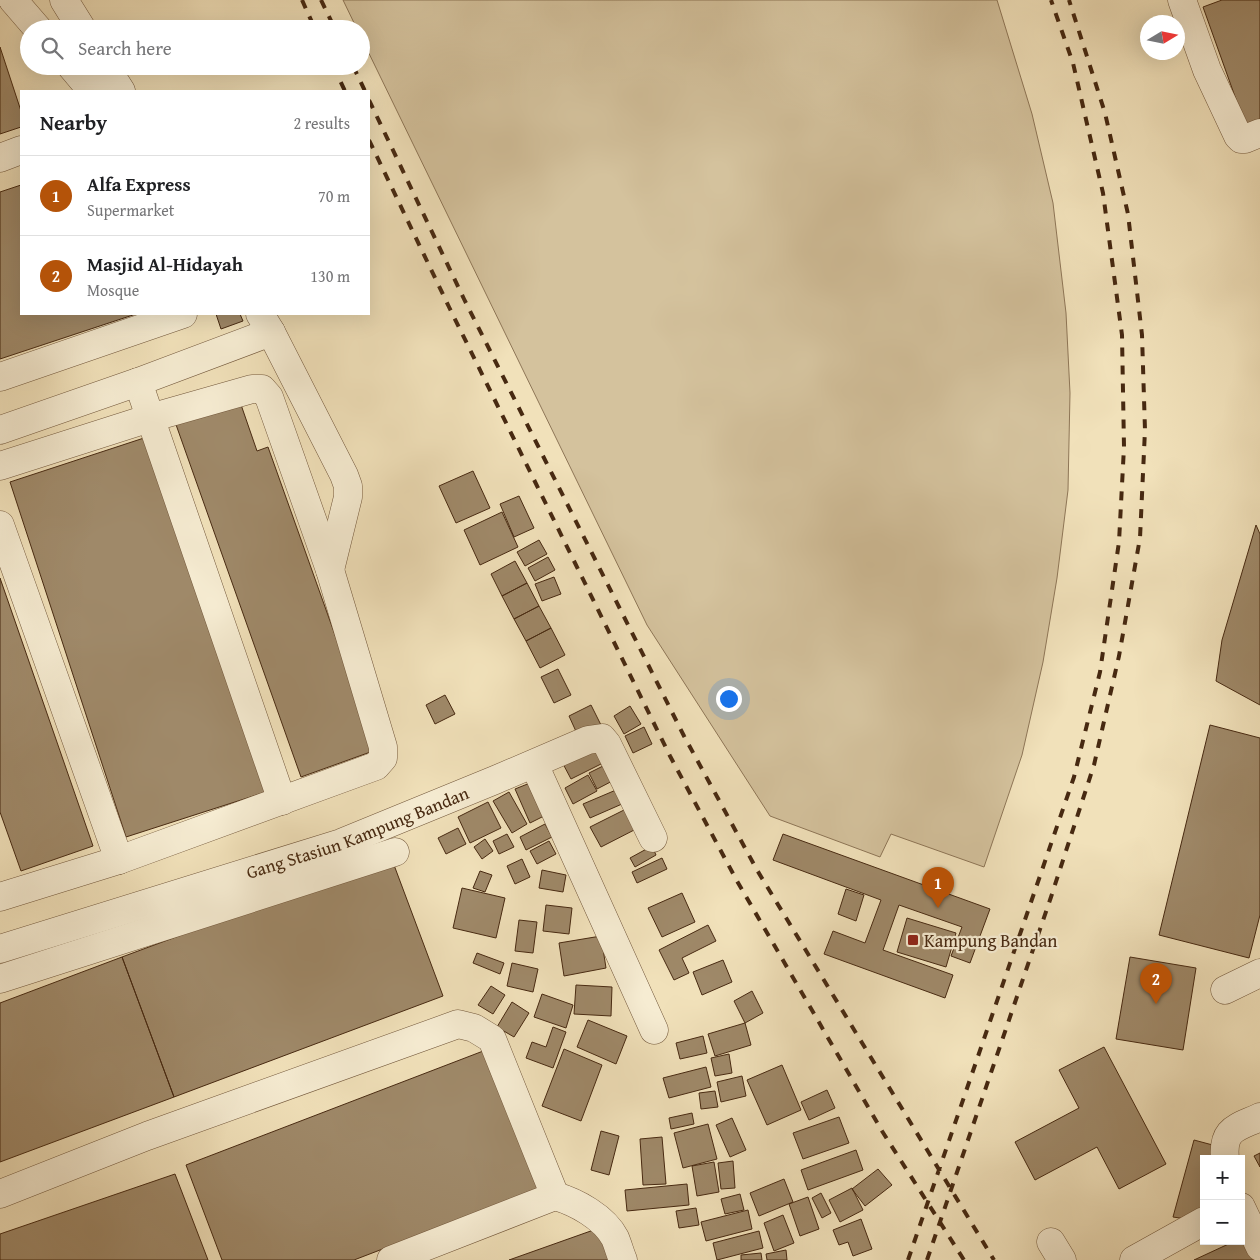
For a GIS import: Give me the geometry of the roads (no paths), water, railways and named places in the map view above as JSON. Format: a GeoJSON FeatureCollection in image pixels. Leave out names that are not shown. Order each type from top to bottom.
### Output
{"type":"FeatureCollection","features":[{"type":"Feature","properties":{"kind":"street"},"geometry":{"type":"LineString","coordinates":[[13,0],[30,20]]}},
{"type":"Feature","properties":{"kind":"street"},"geometry":{"type":"LineString","coordinates":[[64,0],[76,20]]}},
{"type":"Feature","properties":{"kind":"street"},"geometry":{"type":"LineString","coordinates":[[1182,0],[1207,70],[1238,136],[1241,139],[1245,139],[1260,133]]}},
{"type":"Feature","properties":{"kind":"street"},"geometry":{"type":"LineString","coordinates":[[79,75],[91,90]]}},
{"type":"Feature","properties":{"kind":"street"},"geometry":{"type":"LineString","coordinates":[[111,75],[120,90]]}},
{"type":"Feature","properties":{"kind":"street"},"geometry":{"type":"LineString","coordinates":[[0,158],[20,150]]}},
{"type":"Feature","properties":{"kind":"street"},"geometry":{"type":"LineString","coordinates":[[0,377],[180,315]]}},
{"type":"Feature","properties":{"kind":"street"},"geometry":{"type":"LineString","coordinates":[[0,430],[138,382],[266,323],[348,486],[348,497],[330,570]]}},
{"type":"Feature","properties":{"kind":"street"},"geometry":{"type":"LineString","coordinates":[[138,382],[282,801]]}},
{"type":"Feature","properties":{"kind":"street"},"geometry":{"type":"LineString","coordinates":[[0,466],[150,418],[252,389],[262,389],[269,398],[330,570],[383,747],[383,758],[376,766],[119,860],[1,893]]}},
{"type":"Feature","properties":{"kind":"street"},"geometry":{"type":"LineString","coordinates":[[0,525],[119,860]]}},
{"type":"Feature","properties":{"kind":"street","name":"Gang Stasiun Kampung Bandan"},"geometry":{"type":"LineString","coordinates":[[0,949],[341,843],[588,740],[602,738],[607,744],[654,838]]}},
{"type":"Feature","properties":{"kind":"street"},"geometry":{"type":"LineString","coordinates":[[534,764],[654,1030]]}},
{"type":"Feature","properties":{"kind":"street"},"geometry":{"type":"LineString","coordinates":[[0,979],[395,852]]}},
{"type":"Feature","properties":{"kind":"street"},"geometry":{"type":"LineString","coordinates":[[1225,990],[1260,973]]}},
{"type":"Feature","properties":{"kind":"street"},"geometry":{"type":"LineString","coordinates":[[0,1194],[147,1136],[458,1024],[474,1028],[492,1039],[555,1196]]}},
{"type":"Feature","properties":{"kind":"street"},"geometry":{"type":"LineString","coordinates":[[1225,1155],[1225,1141],[1230,1131],[1260,1117]]}},
{"type":"Feature","properties":{"kind":"street"},"geometry":{"type":"LineString","coordinates":[[392,1260],[555,1196],[567,1200],[603,1223],[614,1237],[623,1260]]}},
{"type":"Feature","properties":{"kind":"street"},"geometry":{"type":"LineString","coordinates":[[1245,1215],[1260,1247]]}},
{"type":"Feature","properties":{"kind":"street"},"geometry":{"type":"LineString","coordinates":[[1134,1260],[1200,1222]]}},
{"type":"Feature","properties":{"kind":"railway"},"geometry":{"type":"LineString","coordinates":[[302,0],[311,20]]}},
{"type":"Feature","properties":{"kind":"railway"},"geometry":{"type":"LineString","coordinates":[[321,0],[331,20]]}},
{"type":"Feature","properties":{"kind":"railway"},"geometry":{"type":"LineString","coordinates":[[908,1260],[1074,777],[1100,672],[1119,542],[1124,447],[1122,335],[1103,193],[1073,63],[1051,0]]}},
{"type":"Feature","properties":{"kind":"railway"},"geometry":{"type":"LineString","coordinates":[[927,1260],[1094,765],[1119,656],[1140,538],[1145,430],[1142,335],[1128,214],[1105,113],[1069,0]]}},
{"type":"Feature","properties":{"kind":"railway"},"geometry":{"type":"LineString","coordinates":[[337,75],[345,90]]}},
{"type":"Feature","properties":{"kind":"railway"},"geometry":{"type":"LineString","coordinates":[[357,75],[365,90]]}},
{"type":"Feature","properties":{"kind":"railway"},"geometry":{"type":"LineString","coordinates":[[370,102],[464,299],[684,736],[757,870],[994,1260]]}},
{"type":"Feature","properties":{"kind":"railway"},"geometry":{"type":"LineString","coordinates":[[370,142],[670,756],[737,881],[882,1131],[964,1260]]}},
{"type":"Feature","properties":{"kind":"place","name":"Alfa Express"},"geometry":{"type":"Point","coordinates":[938,908]}},
{"type":"Feature","properties":{"kind":"place","name":"Kampung Bandan"},"geometry":{"type":"Point","coordinates":[913,940]}},
{"type":"Feature","properties":{"kind":"place","name":"Masjid Al-Hidayah"},"geometry":{"type":"Point","coordinates":[1156,1004]}}]}
